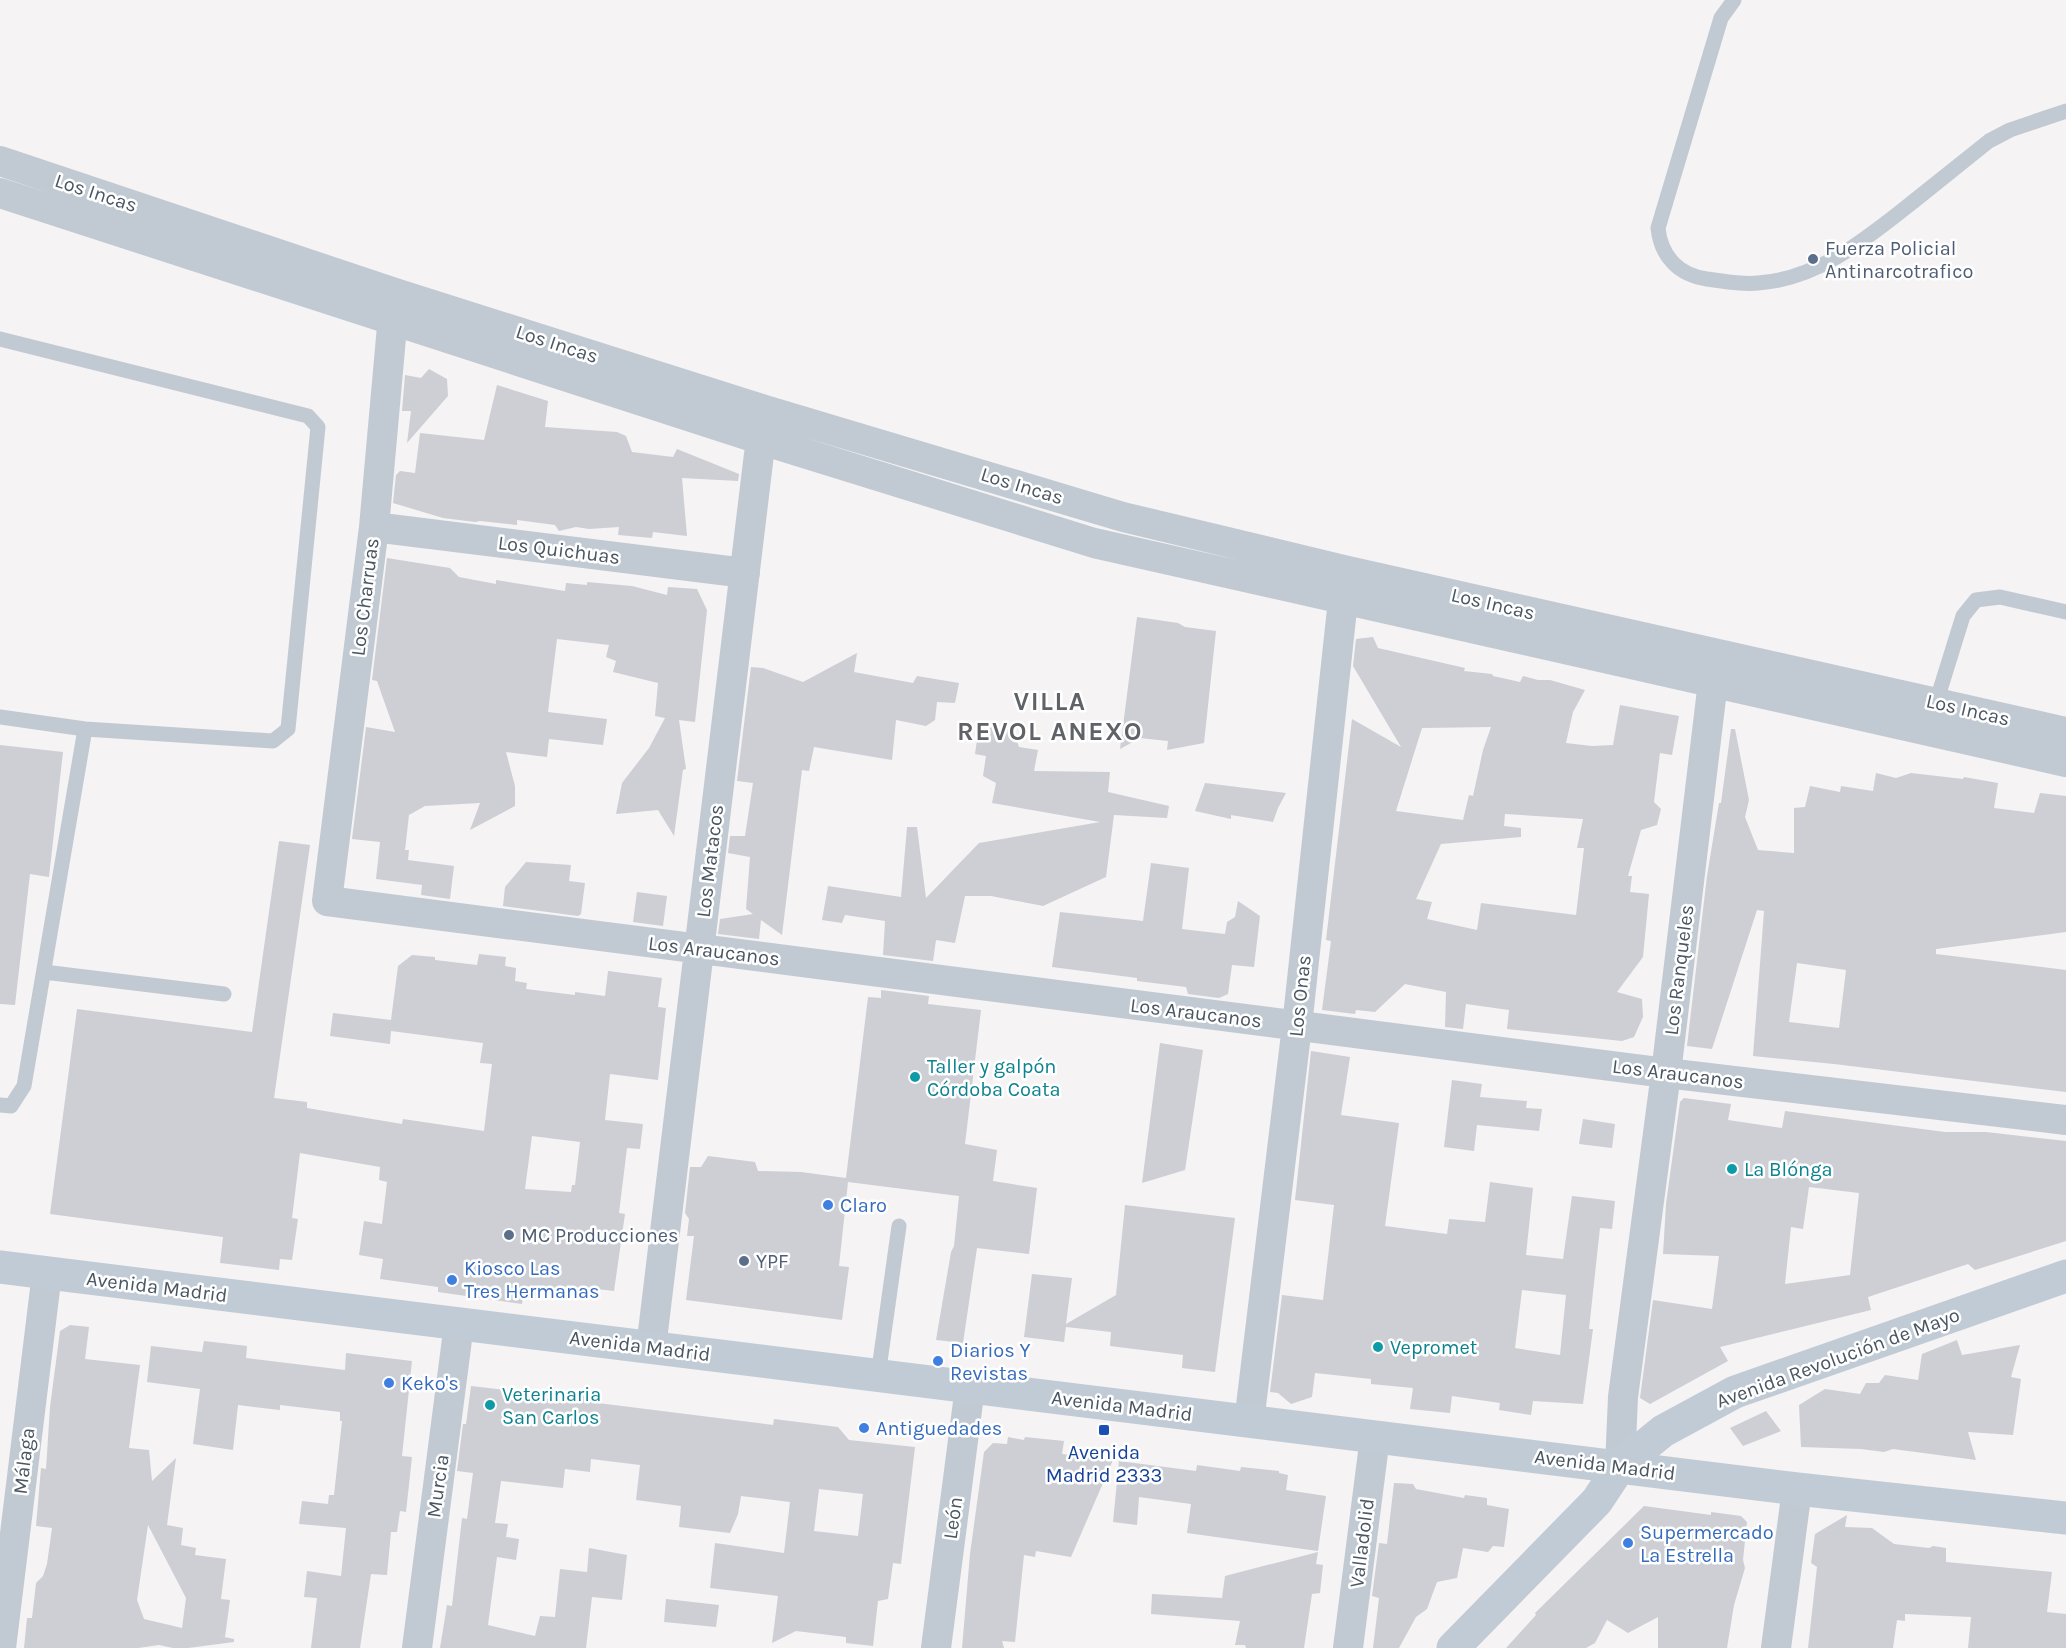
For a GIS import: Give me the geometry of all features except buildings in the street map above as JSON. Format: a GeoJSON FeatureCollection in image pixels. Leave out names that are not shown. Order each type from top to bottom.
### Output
{"type":"FeatureCollection","features":[{"type":"Feature","properties":{"kind":"main road","name":"Avenida Madrid"},"geometry":{"type":"LineString","coordinates":[[0,1268],[1797,1489],[2066,1518]]}},
{"type":"Feature","properties":{"kind":"main road","name":"Avenida Revolución de Mayo"},"geometry":{"type":"LineString","coordinates":[[1453,1648],[1597,1501],[1620,1466],[1663,1431],[1735,1392],[2066,1276]]}},
{"type":"Feature","properties":{"kind":"street","name":"Los Incas"},"geometry":{"type":"LineString","coordinates":[[0,161],[759,439],[1094,543],[2066,762]]}},
{"type":"Feature","properties":{"kind":"street","name":"Los Incas"},"geometry":{"type":"LineString","coordinates":[[0,193],[394,307],[765,410],[1123,517],[1344,570],[2066,732]]}},
{"type":"Feature","properties":{"kind":"street","name":"Los Charruas"},"geometry":{"type":"LineString","coordinates":[[327,901],[374,528],[394,307]]}},
{"type":"Feature","properties":{"kind":"street","name":"Los Matacos"},"geometry":{"type":"LineString","coordinates":[[651,1348],[745,573],[759,439],[765,410]]}},
{"type":"Feature","properties":{"kind":"street","name":"Los Quichuas"},"geometry":{"type":"LineString","coordinates":[[374,528],[745,573]]}},
{"type":"Feature","properties":{"kind":"street","name":"Los Onas"},"geometry":{"type":"LineString","coordinates":[[1249,1422],[1297,1026],[1343,600],[1344,570]]}},
{"type":"Feature","properties":{"kind":"street","name":"Los Ranqueles"},"geometry":{"type":"LineString","coordinates":[[1620,1466],[1623,1397],[1666,1073],[1716,653]]}},
{"type":"Feature","properties":{"kind":"street","name":"Los Araucanos"},"geometry":{"type":"LineString","coordinates":[[327,901],[1666,1073],[2066,1120]]}},
{"type":"Feature","properties":{"kind":"street","name":"Málaga"},"geometry":{"type":"LineString","coordinates":[[1,1648],[47,1273]]}},
{"type":"Feature","properties":{"kind":"street","name":"Murcia"},"geometry":{"type":"LineString","coordinates":[[417,1648],[459,1324]]}},
{"type":"Feature","properties":{"kind":"street","name":"León"},"geometry":{"type":"LineString","coordinates":[[936,1648],[970,1387]]}},
{"type":"Feature","properties":{"kind":"street","name":"Valladolid"},"geometry":{"type":"LineString","coordinates":[[1348,1648],[1375,1437]]}},
{"type":"Feature","properties":{"kind":"street"},"geometry":{"type":"LineString","coordinates":[[1776,1648],[1797,1489]]}},
{"type":"Feature","properties":{"kind":"lane"},"geometry":{"type":"LineString","coordinates":[[1734,0],[1721,18],[1658,228],[1659,243],[1667,258],[1681,270],[1695,277],[1758,284],[1809,271],[1833,260],[1879,229],[1989,141],[2010,130],[2066,111]]}},
{"type":"Feature","properties":{"kind":"lane"},"geometry":{"type":"LineString","coordinates":[[0,339],[308,416],[318,427],[288,729],[273,741],[85,729],[0,717]]}},
{"type":"Feature","properties":{"kind":"lane"},"geometry":{"type":"LineString","coordinates":[[1928,732],[1963,616],[1976,600],[2000,597],[2066,612]]}},
{"type":"Feature","properties":{"kind":"lane"},"geometry":{"type":"LineString","coordinates":[[0,1105],[11,1106],[24,1086],[85,729]]}},
{"type":"Feature","properties":{"kind":"lane"},"geometry":{"type":"LineString","coordinates":[[44,972],[224,994]]}},
{"type":"Feature","properties":{"kind":"lane"},"geometry":{"type":"LineString","coordinates":[[878,1376],[899,1226]]}},
{"type":"Feature","properties":{"kind":"place","name":"Fuerza Policial Antinarcotrafico"},"geometry":{"type":"Point","coordinates":[1813,259]}},
{"type":"Feature","properties":{"kind":"place","name":"Taller y galpón Córdoba Coata"},"geometry":{"type":"Point","coordinates":[915,1077]}},
{"type":"Feature","properties":{"kind":"place","name":"La Blónga"},"geometry":{"type":"Point","coordinates":[1732,1169]}},
{"type":"Feature","properties":{"kind":"place","name":"Claro"},"geometry":{"type":"Point","coordinates":[828,1205]}},
{"type":"Feature","properties":{"kind":"place","name":"MC Producciones"},"geometry":{"type":"Point","coordinates":[509,1235]}},
{"type":"Feature","properties":{"kind":"place","name":"YPF"},"geometry":{"type":"Point","coordinates":[744,1261]}},
{"type":"Feature","properties":{"kind":"place","name":"Kiosco Las Tres Hermanas"},"geometry":{"type":"Point","coordinates":[452,1280]}},
{"type":"Feature","properties":{"kind":"place","name":"Vepromet"},"geometry":{"type":"Point","coordinates":[1378,1347]}},
{"type":"Feature","properties":{"kind":"place","name":"Diarios Y Revistas"},"geometry":{"type":"Point","coordinates":[938,1361]}},
{"type":"Feature","properties":{"kind":"place","name":"Keko's"},"geometry":{"type":"Point","coordinates":[389,1383]}},
{"type":"Feature","properties":{"kind":"place","name":"Veterinaria San Carlos"},"geometry":{"type":"Point","coordinates":[490,1405]}},
{"type":"Feature","properties":{"kind":"place","name":"Antiguedades"},"geometry":{"type":"Point","coordinates":[864,1428]}},
{"type":"Feature","properties":{"kind":"place","name":"Avenida Madrid 2333"},"geometry":{"type":"Point","coordinates":[1104,1430]}},
{"type":"Feature","properties":{"kind":"place","name":"Supermercado La Estrella"},"geometry":{"type":"Point","coordinates":[1628,1543]}},
{"type":"Feature","properties":{"kind":"district","name":"VILLA REVOL ANEXO"},"geometry":{"type":"Point","coordinates":[1050,716]}}]}
